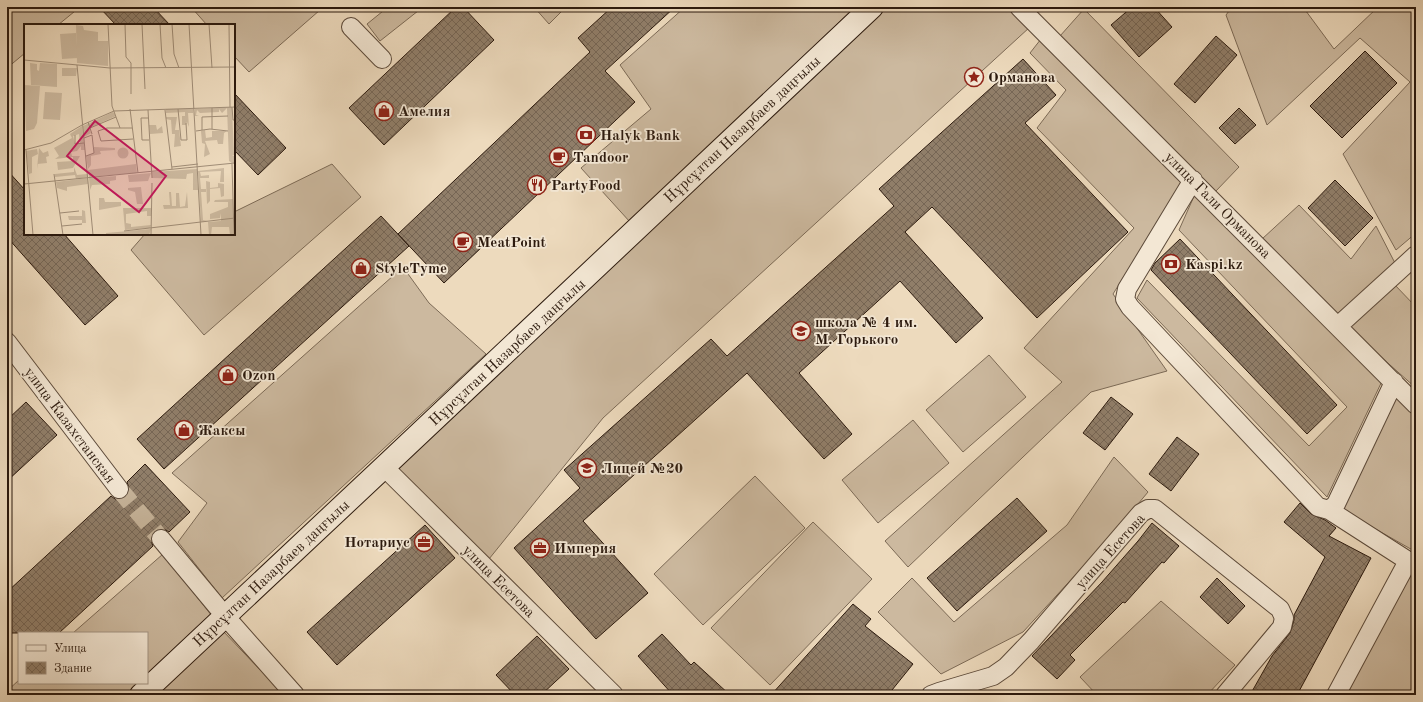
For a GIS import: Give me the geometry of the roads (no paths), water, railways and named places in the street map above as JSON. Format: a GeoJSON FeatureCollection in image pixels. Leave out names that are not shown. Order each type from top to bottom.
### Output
{"type":"FeatureCollection","features":[{"type":"Feature","properties":{"kind":"main road","name":"Нұрсұлтан Назарбаев даңғылы"},"geometry":{"type":"LineString","coordinates":[[141,695],[872,7]]}},
{"type":"Feature","properties":{"kind":"street","name":"улица Гали Орманова"},"geometry":{"type":"LineString","coordinates":[[1019,7],[1416,405]]}},
{"type":"Feature","properties":{"kind":"street"},"geometry":{"type":"LineString","coordinates":[[351,27],[382,59]]}},
{"type":"Feature","properties":{"kind":"street"},"geometry":{"type":"LineString","coordinates":[[1193,180],[1127,289],[1125,299],[1130,307],[1318,507],[1329,510],[1412,563],[1336,695]]}},
{"type":"Feature","properties":{"kind":"street"},"geometry":{"type":"LineString","coordinates":[[1338,326],[1416,255]]}},
{"type":"Feature","properties":{"kind":"street","name":"улица Казахстанская"},"geometry":{"type":"LineString","coordinates":[[7,342],[119,489]]}},
{"type":"Feature","properties":{"kind":"street"},"geometry":{"type":"LineString","coordinates":[[1329,510],[1336,504],[1394,382]]}},
{"type":"Feature","properties":{"kind":"street","name":"улица Есетова"},"geometry":{"type":"LineString","coordinates":[[384,467],[614,695]]}},
{"type":"Feature","properties":{"kind":"street","name":"улица Есетова"},"geometry":{"type":"LineString","coordinates":[[931,695],[993,676],[1006,667],[1031,641],[1141,514],[1148,509],[1155,509],[1280,609],[1284,618],[1282,627],[1225,695]]}},
{"type":"Feature","properties":{"kind":"street"},"geometry":{"type":"LineString","coordinates":[[161,539],[225,616],[295,695]]}},
{"type":"Feature","properties":{"kind":"tunnel"},"geometry":{"type":"LineString","coordinates":[[119,489],[161,539]]}},
{"type":"Feature","properties":{"kind":"place","name":"Орманова"},"geometry":{"type":"Point","coordinates":[974,77]}},
{"type":"Feature","properties":{"kind":"place","name":"Амелия"},"geometry":{"type":"Point","coordinates":[384,111]}},
{"type":"Feature","properties":{"kind":"place","name":"Halyk Bank"},"geometry":{"type":"Point","coordinates":[586,135]}},
{"type":"Feature","properties":{"kind":"place","name":"Tandoor"},"geometry":{"type":"Point","coordinates":[559,157]}},
{"type":"Feature","properties":{"kind":"place","name":"PartyFood"},"geometry":{"type":"Point","coordinates":[537,185]}},
{"type":"Feature","properties":{"kind":"place","name":"MeatPoint"},"geometry":{"type":"Point","coordinates":[463,242]}},
{"type":"Feature","properties":{"kind":"place","name":"Kaspi.kz"},"geometry":{"type":"Point","coordinates":[1171,264]}},
{"type":"Feature","properties":{"kind":"place","name":"StyleTyme"},"geometry":{"type":"Point","coordinates":[361,268]}},
{"type":"Feature","properties":{"kind":"place","name":"школа № 4 им. М. Горького"},"geometry":{"type":"Point","coordinates":[801,331]}},
{"type":"Feature","properties":{"kind":"place","name":"Ozon"},"geometry":{"type":"Point","coordinates":[228,375]}},
{"type":"Feature","properties":{"kind":"place","name":"Жаксы"},"geometry":{"type":"Point","coordinates":[184,430]}},
{"type":"Feature","properties":{"kind":"place","name":"Лицей №20"},"geometry":{"type":"Point","coordinates":[587,468]}},
{"type":"Feature","properties":{"kind":"place","name":"Нотариус"},"geometry":{"type":"Point","coordinates":[424,542]}},
{"type":"Feature","properties":{"kind":"place","name":"Империя"},"geometry":{"type":"Point","coordinates":[540,548]}}]}
